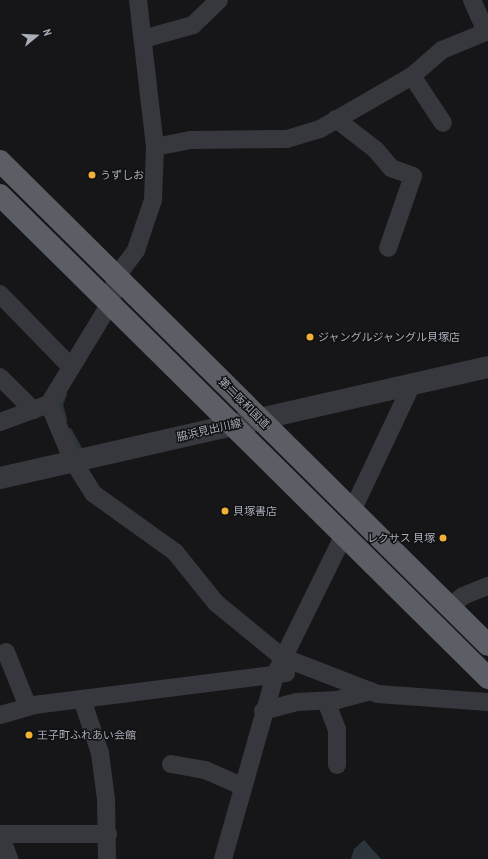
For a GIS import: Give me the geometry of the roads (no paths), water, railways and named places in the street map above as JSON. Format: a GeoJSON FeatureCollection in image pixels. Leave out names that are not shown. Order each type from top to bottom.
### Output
{"type":"FeatureCollection","features":[{"type":"Feature","properties":{"kind":"highway","name":"第二阪和国道"},"geometry":{"type":"LineString","coordinates":[[0,161],[259,419],[353,509],[488,645]]}},
{"type":"Feature","properties":{"kind":"highway","name":"第二阪和国道"},"geometry":{"type":"LineString","coordinates":[[0,195],[111,302],[488,678]]}},
{"type":"Feature","properties":{"kind":"street"},"geometry":{"type":"LineString","coordinates":[[0,422],[41,407],[71,368],[111,302],[116,277],[136,250],[153,200],[155,147],[138,0]]}},
{"type":"Feature","properties":{"kind":"street"},"geometry":{"type":"LineString","coordinates":[[143,39],[194,25],[219,0]]}},
{"type":"Feature","properties":{"kind":"street"},"geometry":{"type":"LineString","coordinates":[[155,147],[191,140],[288,139],[320,129],[412,76],[442,50],[487,32],[472,0]]}},
{"type":"Feature","properties":{"kind":"street"},"geometry":{"type":"LineString","coordinates":[[412,76],[443,123]]}},
{"type":"Feature","properties":{"kind":"street"},"geometry":{"type":"LineString","coordinates":[[336,119],[376,150],[391,168],[413,176],[388,248]]}},
{"type":"Feature","properties":{"kind":"street"},"geometry":{"type":"LineString","coordinates":[[0,294],[71,368]]}},
{"type":"Feature","properties":{"kind":"street","name":"脇浜見出川線"},"geometry":{"type":"LineString","coordinates":[[0,478],[488,367]]}},
{"type":"Feature","properties":{"kind":"street"},"geometry":{"type":"LineString","coordinates":[[0,377],[41,407],[94,494],[176,552],[216,603],[282,657],[371,691],[408,698],[488,702]]}},
{"type":"Feature","properties":{"kind":"street"},"geometry":{"type":"LineString","coordinates":[[353,509],[412,384]]}},
{"type":"Feature","properties":{"kind":"street"},"geometry":{"type":"LineString","coordinates":[[222,859],[263,711],[275,675],[282,657],[344,535]]}},
{"type":"Feature","properties":{"kind":"street"},"geometry":{"type":"LineString","coordinates":[[449,607],[463,596],[488,586]]}},
{"type":"Feature","properties":{"kind":"street"},"geometry":{"type":"LineString","coordinates":[[6,652],[28,707]]}},
{"type":"Feature","properties":{"kind":"street"},"geometry":{"type":"LineString","coordinates":[[0,715],[28,707],[275,675],[311,668]]}},
{"type":"Feature","properties":{"kind":"street"},"geometry":{"type":"LineString","coordinates":[[263,711],[297,702],[326,700],[371,691]]}},
{"type":"Feature","properties":{"kind":"street"},"geometry":{"type":"LineString","coordinates":[[82,699],[100,753],[108,834],[107,859]]}},
{"type":"Feature","properties":{"kind":"street"},"geometry":{"type":"LineString","coordinates":[[326,700],[337,729],[337,765]]}},
{"type":"Feature","properties":{"kind":"street"},"geometry":{"type":"LineString","coordinates":[[171,764],[205,770],[242,786]]}},
{"type":"Feature","properties":{"kind":"street"},"geometry":{"type":"LineString","coordinates":[[9,859],[0,835],[108,834]]}},
{"type":"Feature","properties":{"kind":"waterway"},"geometry":{"type":"LineString","coordinates":[[64,394],[60,404],[64,419]]}},
{"type":"Feature","properties":{"kind":"waterway"},"geometry":{"type":"LineString","coordinates":[[69,430],[80,450]]}},
{"type":"Feature","properties":{"kind":"place","name":"うずしお"},"geometry":{"type":"Point","coordinates":[92,175]}},
{"type":"Feature","properties":{"kind":"place","name":"ジャングルジャングル貝塚店"},"geometry":{"type":"Point","coordinates":[310,337]}},
{"type":"Feature","properties":{"kind":"place","name":"貝塚書店"},"geometry":{"type":"Point","coordinates":[225,511]}},
{"type":"Feature","properties":{"kind":"place","name":"レクサス 貝塚"},"geometry":{"type":"Point","coordinates":[443,538]}},
{"type":"Feature","properties":{"kind":"place","name":"王子町ふれあい会館"},"geometry":{"type":"Point","coordinates":[29,735]}}]}
